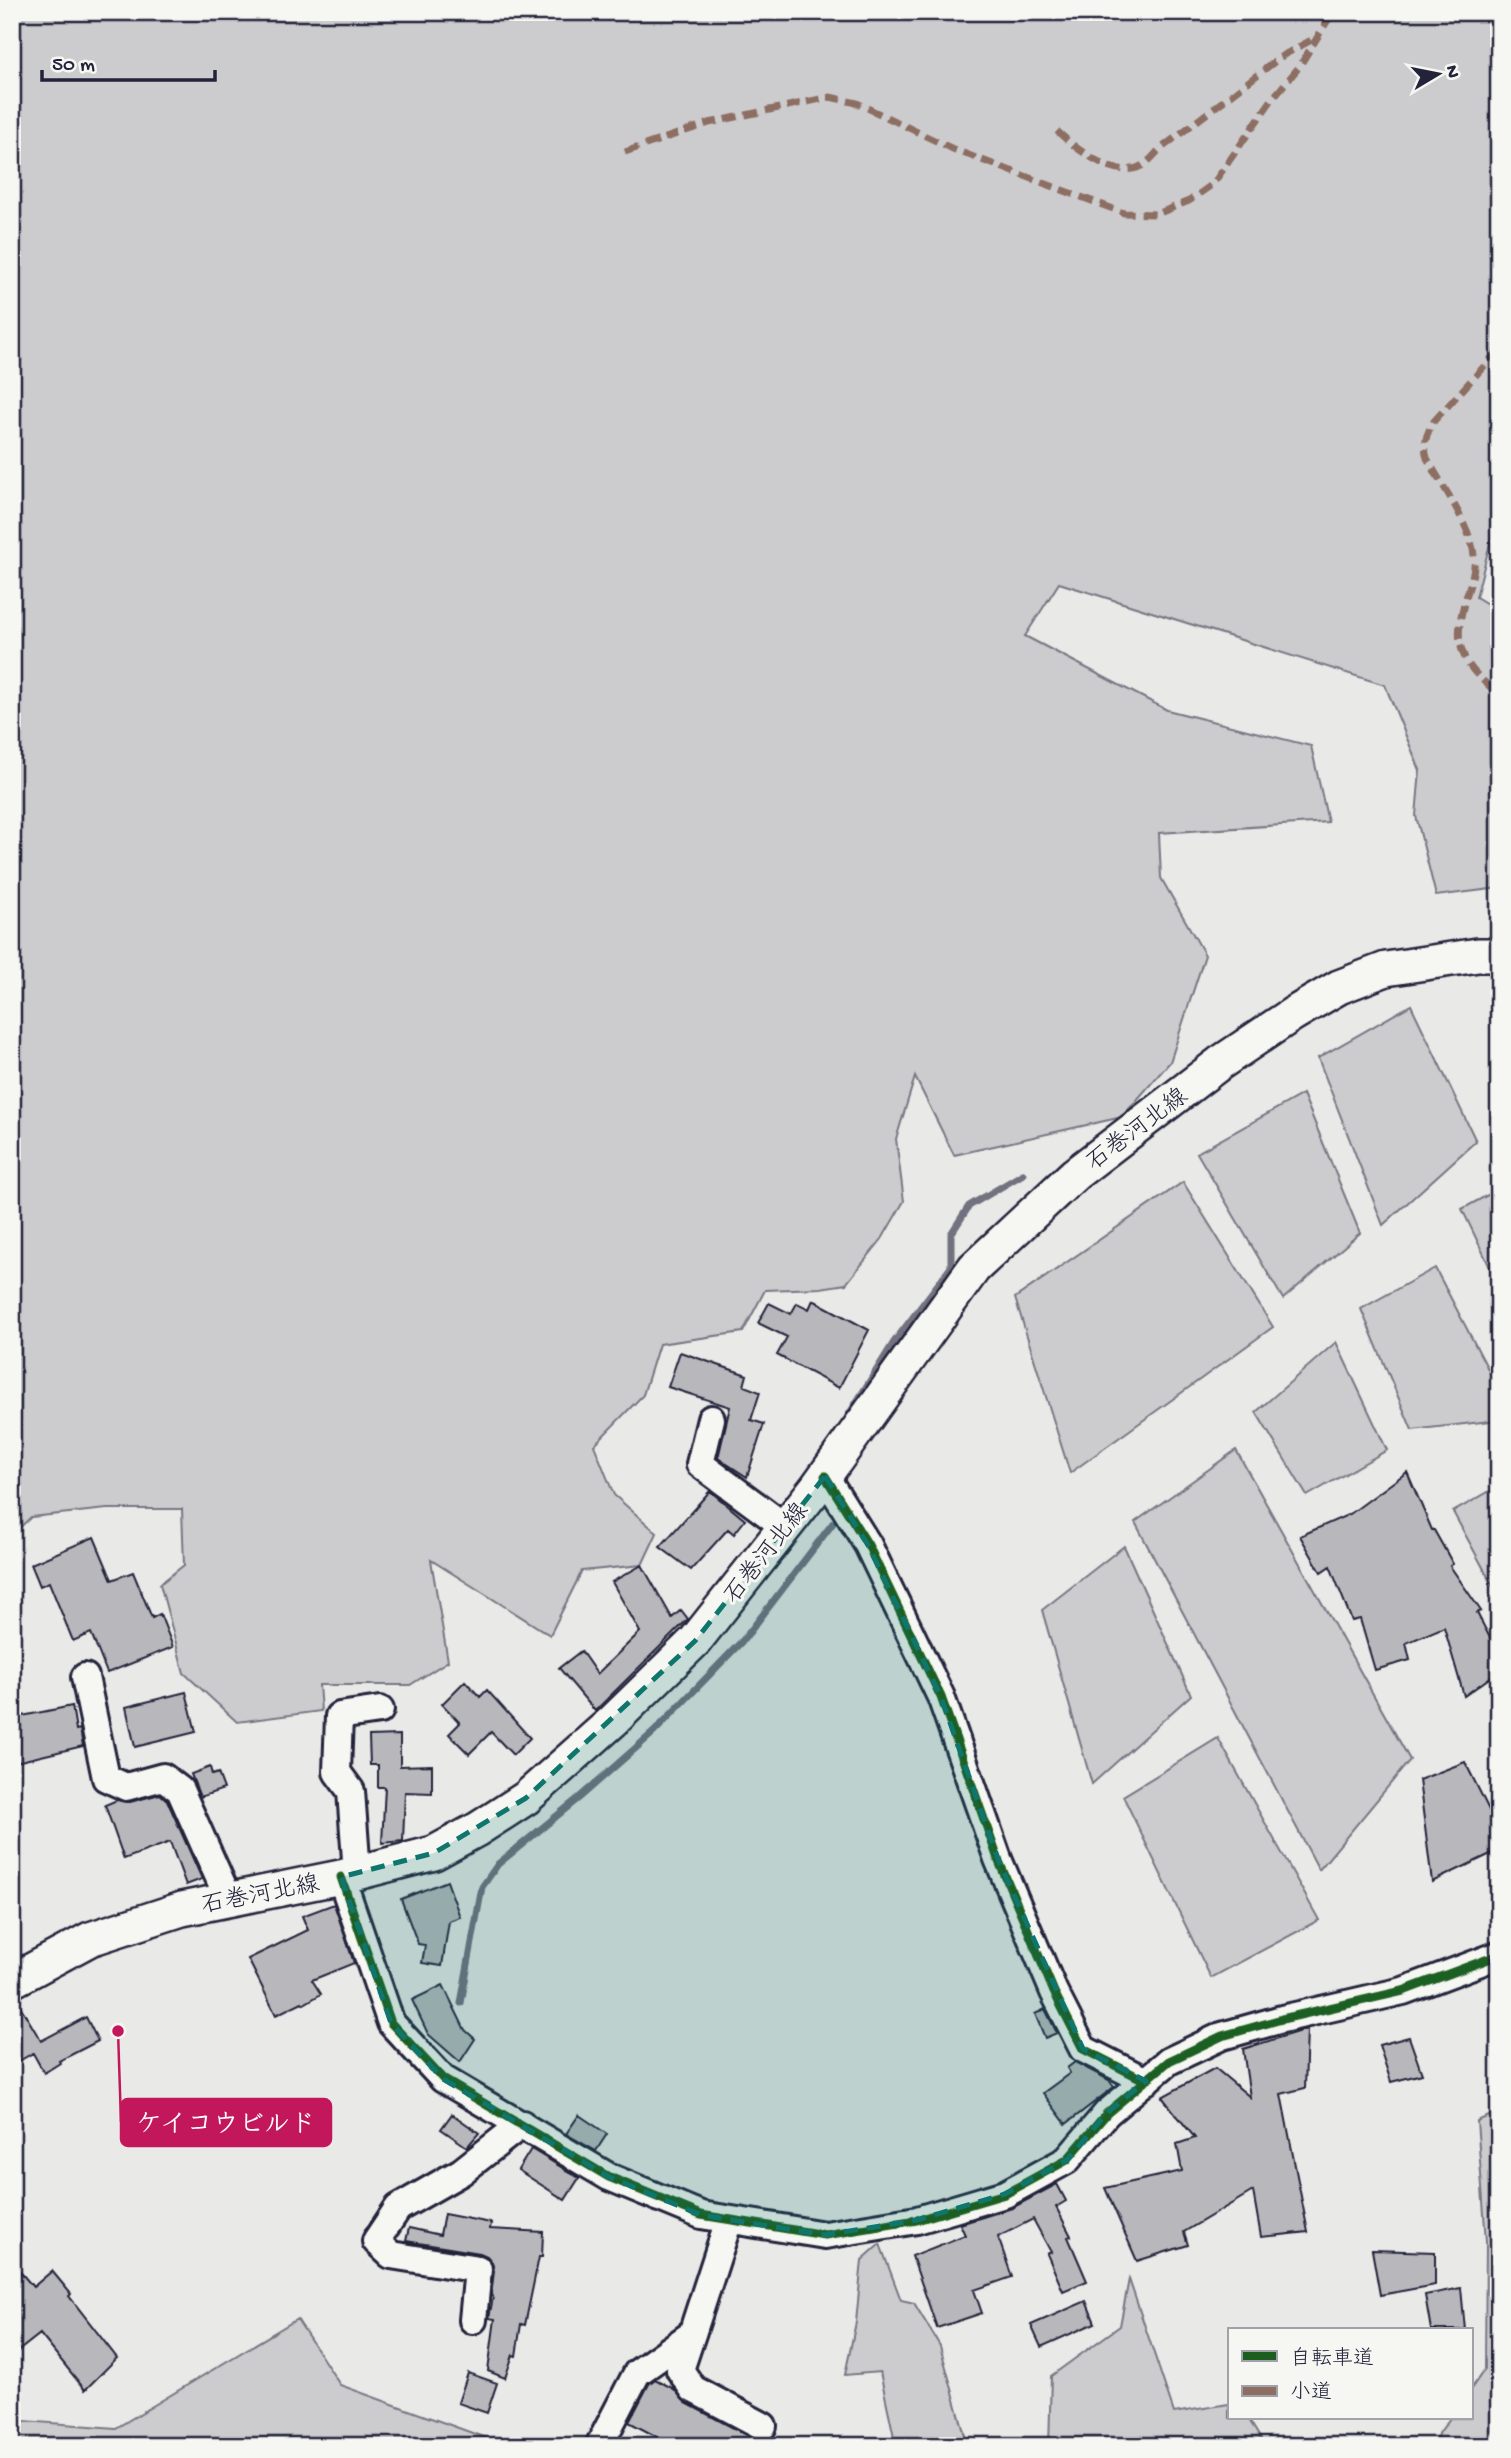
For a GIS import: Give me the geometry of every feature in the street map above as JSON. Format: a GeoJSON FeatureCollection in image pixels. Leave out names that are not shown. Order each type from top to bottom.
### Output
{"type":"FeatureCollection","features":[{"type":"Feature","properties":{"kind":"main road","name":"石巻河北線"},"geometry":{"type":"LineString","coordinates":[[12,1981],[90,1939],[182,1909],[349,1875],[434,1853],[526,1798],[613,1721],[695,1642],[825,1476],[974,1268],[1075,1174],[1220,1063],[1339,987],[1387,968],[1478,955],[1499,955]]}},
{"type":"Feature","properties":{"kind":"street"},"geometry":{"type":"LineString","coordinates":[[711,1419],[700,1464],[786,1527]]}},
{"type":"Feature","properties":{"kind":"street"},"geometry":{"type":"LineString","coordinates":[[825,1476],[868,1545],[941,1697],[998,1858],[1054,1992],[1083,2049],[1146,2081]]}},
{"type":"Feature","properties":{"kind":"street"},"geometry":{"type":"LineString","coordinates":[[85,1677],[106,1778],[126,1787],[163,1777],[180,1790],[229,1900]]}},
{"type":"Feature","properties":{"kind":"street"},"geometry":{"type":"LineString","coordinates":[[380,1710],[339,1716],[337,1772],[351,1791],[349,1875],[391,2023],[443,2079],[609,2177],[701,2215],[825,2235],[917,2220],[1004,2194],[1067,2161],[1107,2113],[1169,2061],[1222,2036],[1403,1991],[1499,1955]]}},
{"type":"Feature","properties":{"kind":"street"},"geometry":{"type":"LineString","coordinates":[[474,2320],[478,2269],[391,2255],[376,2241],[398,2208],[461,2172],[522,2124]]}},
{"type":"Feature","properties":{"kind":"street"},"geometry":{"type":"LineString","coordinates":[[729,2220],[680,2370],[693,2389],[763,2426]]}},
{"type":"Feature","properties":{"kind":"street"},"geometry":{"type":"LineString","coordinates":[[599,2446],[637,2373],[692,2334]]}},
{"type":"Feature","properties":{"kind":"highlighted area"},"geometry":{"type":"Polygon","coordinates":[[[825,1476],[868,1545],[941,1697],[998,1859],[1083,2049],[1146,2081],[1107,2113],[1067,2160],[1005,2194],[917,2220],[825,2235],[701,2215],[609,2177],[443,2079],[391,2023],[341,1877],[434,1853],[526,1798],[695,1641],[825,1476]]]}},
{"type":"Feature","properties":{"kind":"shaded area"},"geometry":{"type":"Polygon","coordinates":[[[12,12],[1499,12],[1499,509],[1476,597],[1499,611],[1499,888],[1436,896],[1416,816],[1420,770],[1385,685],[1059,583],[1025,636],[1167,710],[1311,746],[1328,822],[1159,833],[1161,878],[1205,955],[1170,1062],[1122,1117],[954,1155],[915,1077],[896,1139],[904,1201],[882,1239],[846,1284],[765,1290],[743,1332],[659,1344],[643,1395],[594,1445],[614,1495],[657,1533],[642,1565],[582,1571],[550,1635],[431,1560],[448,1661],[410,1685],[319,1685],[321,1711],[237,1722],[184,1673],[160,1584],[184,1565],[182,1509],[107,1509],[31,1517],[12,1535],[12,12]]]}},
{"type":"Feature","properties":{"kind":"shaded area"},"geometry":{"type":"Polygon","coordinates":[[[1411,1005],[1476,1141],[1383,1225],[1318,1058],[1411,1005]]]}},
{"type":"Feature","properties":{"kind":"shaded area"},"geometry":{"type":"Polygon","coordinates":[[[1303,1094],[1360,1233],[1283,1299],[1197,1153],[1303,1094]]]}},
{"type":"Feature","properties":{"kind":"shaded area"},"geometry":{"type":"Polygon","coordinates":[[[1183,1182],[1273,1327],[1070,1473],[1015,1298],[1183,1182]]]}},
{"type":"Feature","properties":{"kind":"shaded area"},"geometry":{"type":"Polygon","coordinates":[[[1499,1189],[1499,1286],[1462,1209],[1499,1189]]]}},
{"type":"Feature","properties":{"kind":"shaded area"},"geometry":{"type":"Polygon","coordinates":[[[1435,1268],[1499,1390],[1499,1420],[1412,1430],[1361,1309],[1435,1268]]]}},
{"type":"Feature","properties":{"kind":"shaded area"},"geometry":{"type":"Polygon","coordinates":[[[1336,1342],[1387,1450],[1307,1496],[1256,1412],[1336,1342]]]}},
{"type":"Feature","properties":{"kind":"shaded area"},"geometry":{"type":"Polygon","coordinates":[[[1236,1450],[1410,1760],[1319,1870],[1135,1522],[1236,1450]]]}},
{"type":"Feature","properties":{"kind":"shaded area"},"geometry":{"type":"Polygon","coordinates":[[[1499,1486],[1499,1597],[1453,1512],[1499,1486]]]}},
{"type":"Feature","properties":{"kind":"shaded area"},"geometry":{"type":"Polygon","coordinates":[[[1124,1546],[1191,1695],[1092,1784],[1042,1610],[1124,1546]]]}},
{"type":"Feature","properties":{"kind":"shaded area"},"geometry":{"type":"Polygon","coordinates":[[[1218,1738],[1319,1920],[1211,1978],[1123,1796],[1218,1738]]]}},
{"type":"Feature","properties":{"kind":"shaded area"},"geometry":{"type":"Polygon","coordinates":[[[1499,2112],[1499,2446],[1430,2446],[1449,2420],[1472,2420],[1472,2388],[1485,2369],[1486,2241],[1477,2121],[1499,2112]]]}},
{"type":"Feature","properties":{"kind":"shaded area"},"geometry":{"type":"Polygon","coordinates":[[[880,2244],[901,2300],[914,2303],[940,2346],[966,2446],[896,2446],[880,2372],[845,2375],[856,2322],[862,2260],[880,2244]]]}},
{"type":"Feature","properties":{"kind":"shaded area"},"geometry":{"type":"Polygon","coordinates":[[[1129,2279],[1174,2413],[1228,2404],[1228,2420],[1249,2420],[1265,2446],[1049,2446],[1051,2376],[1120,2326],[1129,2279]]]}},
{"type":"Feature","properties":{"kind":"shaded area"},"geometry":{"type":"Polygon","coordinates":[[[297,2319],[340,2385],[497,2442],[497,2446],[12,2446],[12,2420],[116,2428],[297,2319]]]}},
{"type":"Feature","properties":{"kind":"building"},"geometry":{"type":"Polygon","coordinates":[[[813,1300],[869,1330],[839,1388],[777,1355],[787,1337],[758,1323],[769,1303],[791,1314],[797,1303],[809,1309],[813,1300]]]}},
{"type":"Feature","properties":{"kind":"building"},"geometry":{"type":"Polygon","coordinates":[[[680,1352],[747,1375],[744,1386],[760,1392],[751,1420],[764,1424],[747,1477],[718,1458],[730,1407],[668,1387],[680,1352]]]}},
{"type":"Feature","properties":{"kind":"building"},"geometry":{"type":"Polygon","coordinates":[[[1407,1472],[1432,1530],[1453,1564],[1450,1566],[1481,1611],[1477,1613],[1499,1655],[1499,1671],[1464,1696],[1444,1627],[1406,1643],[1410,1660],[1375,1670],[1360,1619],[1352,1621],[1330,1566],[1321,1572],[1300,1536],[1350,1514],[1407,1472]]]}},
{"type":"Feature","properties":{"kind":"building"},"geometry":{"type":"Polygon","coordinates":[[[710,1491],[745,1520],[734,1534],[728,1529],[691,1570],[660,1547],[710,1491]]]}},
{"type":"Feature","properties":{"kind":"building"},"geometry":{"type":"Polygon","coordinates":[[[94,1537],[112,1580],[133,1572],[152,1618],[160,1614],[173,1647],[107,1673],[91,1633],[73,1641],[49,1582],[40,1586],[31,1564],[94,1537]]]}},
{"type":"Feature","properties":{"kind":"building"},"geometry":{"type":"Polygon","coordinates":[[[642,1565],[672,1618],[681,1610],[688,1619],[595,1711],[559,1668],[581,1651],[597,1674],[640,1632],[612,1582],[642,1565]]]}},
{"type":"Feature","properties":{"kind":"building"},"geometry":{"type":"Polygon","coordinates":[[[465,1681],[480,1697],[487,1690],[530,1738],[513,1755],[491,1732],[469,1754],[449,1734],[460,1723],[442,1704],[465,1681]]]}},
{"type":"Feature","properties":{"kind":"building"},"geometry":{"type":"Polygon","coordinates":[[[186,1692],[196,1732],[135,1747],[126,1707],[186,1692]]]}},
{"type":"Feature","properties":{"kind":"building"},"geometry":{"type":"Polygon","coordinates":[[[72,1706],[76,1730],[80,1729],[83,1746],[12,1763],[12,1718],[72,1706]]]}},
{"type":"Feature","properties":{"kind":"building"},"geometry":{"type":"Polygon","coordinates":[[[400,1735],[400,1766],[432,1765],[432,1793],[405,1792],[403,1841],[382,1843],[385,1787],[378,1787],[378,1765],[370,1765],[369,1736],[400,1735]]]}},
{"type":"Feature","properties":{"kind":"building"},"geometry":{"type":"Polygon","coordinates":[[[1465,1762],[1499,1830],[1499,1850],[1432,1882],[1419,1780],[1465,1762]]]}},
{"type":"Feature","properties":{"kind":"building"},"geometry":{"type":"Polygon","coordinates":[[[210,1767],[212,1775],[218,1773],[224,1789],[200,1797],[191,1774],[210,1767]]]}},
{"type":"Feature","properties":{"kind":"building"},"geometry":{"type":"Polygon","coordinates":[[[160,1794],[167,1800],[202,1879],[186,1885],[170,1842],[124,1859],[105,1805],[117,1800],[130,1802],[160,1794]]]}},
{"type":"Feature","properties":{"kind":"building"},"geometry":{"type":"Polygon","coordinates":[[[447,1881],[460,1917],[449,1921],[442,1966],[422,1963],[425,1945],[418,1944],[401,1899],[447,1881]]]}},
{"type":"Feature","properties":{"kind":"building"},"geometry":{"type":"Polygon","coordinates":[[[334,1904],[354,1963],[312,1980],[321,1994],[276,2015],[248,1959],[308,1930],[302,1916],[334,1904]]]}},
{"type":"Feature","properties":{"kind":"building"},"geometry":{"type":"Polygon","coordinates":[[[443,1985],[465,2030],[475,2039],[460,2062],[428,2034],[412,2000],[443,1985]]]}},
{"type":"Feature","properties":{"kind":"building"},"geometry":{"type":"Polygon","coordinates":[[[16,1999],[41,2041],[86,2017],[98,2041],[59,2061],[60,2063],[44,2073],[33,2053],[12,2065],[12,2000],[16,1999]]]}},
{"type":"Feature","properties":{"kind":"building"},"geometry":{"type":"Polygon","coordinates":[[[1045,2009],[1057,2033],[1045,2038],[1035,2014],[1045,2009]]]}},
{"type":"Feature","properties":{"kind":"building"},"geometry":{"type":"Polygon","coordinates":[[[1307,2029],[1305,2088],[1281,2094],[1308,2232],[1261,2237],[1253,2191],[1184,2232],[1188,2245],[1137,2261],[1105,2188],[1182,2171],[1177,2144],[1195,2138],[1162,2097],[1215,2068],[1250,2097],[1243,2049],[1307,2029]]]}},
{"type":"Feature","properties":{"kind":"building"},"geometry":{"type":"Polygon","coordinates":[[[1409,2037],[1422,2074],[1391,2082],[1379,2045],[1409,2037]]]}},
{"type":"Feature","properties":{"kind":"building"},"geometry":{"type":"Polygon","coordinates":[[[1075,2062],[1109,2080],[1114,2087],[1066,2124],[1043,2093],[1070,2073],[1067,2068],[1075,2062]]]}},
{"type":"Feature","properties":{"kind":"building"},"geometry":{"type":"Polygon","coordinates":[[[452,2114],[479,2133],[467,2147],[441,2129],[452,2114]]]}},
{"type":"Feature","properties":{"kind":"building"},"geometry":{"type":"Polygon","coordinates":[[[579,2115],[607,2134],[596,2151],[566,2134],[579,2115]]]}},
{"type":"Feature","properties":{"kind":"building"},"geometry":{"type":"Polygon","coordinates":[[[531,2149],[579,2178],[565,2200],[518,2170],[531,2149]]]}},
{"type":"Feature","properties":{"kind":"building"},"geometry":{"type":"Polygon","coordinates":[[[1057,2184],[1066,2201],[1056,2207],[1071,2236],[1068,2237],[1087,2281],[1063,2291],[1047,2254],[1051,2252],[1033,2219],[998,2237],[1012,2277],[974,2290],[982,2313],[937,2328],[912,2256],[965,2235],[960,2224],[1012,2208],[1057,2184]]]}},
{"type":"Feature","properties":{"kind":"building"},"geometry":{"type":"Polygon","coordinates":[[[444,2214],[491,2223],[490,2229],[543,2232],[542,2257],[539,2257],[525,2325],[521,2324],[516,2356],[513,2355],[505,2378],[488,2371],[495,2319],[489,2318],[493,2297],[492,2262],[480,2253],[406,2241],[409,2228],[440,2235],[444,2214]]]}},
{"type":"Feature","properties":{"kind":"building"},"geometry":{"type":"Polygon","coordinates":[[[1372,2250],[1435,2252],[1435,2285],[1380,2295],[1372,2250]]]}},
{"type":"Feature","properties":{"kind":"building"},"geometry":{"type":"Polygon","coordinates":[[[12,2262],[33,2287],[52,2271],[117,2358],[85,2390],[40,2334],[12,2356],[12,2262]]]}},
{"type":"Feature","properties":{"kind":"building"},"geometry":{"type":"Polygon","coordinates":[[[1461,2288],[1465,2328],[1431,2328],[1425,2295],[1461,2288]]]}},
{"type":"Feature","properties":{"kind":"building"},"geometry":{"type":"Polygon","coordinates":[[[1086,2301],[1095,2323],[1041,2347],[1031,2325],[1086,2301]]]}},
{"type":"Feature","properties":{"kind":"building"},"geometry":{"type":"Polygon","coordinates":[[[468,2373],[497,2383],[487,2413],[458,2403],[468,2373]]]}},
{"type":"Feature","properties":{"kind":"building"},"geometry":{"type":"Polygon","coordinates":[[[655,2379],[674,2389],[686,2403],[756,2440],[769,2440],[779,2446],[674,2446],[629,2422],[649,2384],[655,2379]]]}},
{"type":"Feature","properties":{"kind":"waterway"},"geometry":{"type":"LineString","coordinates":[[848,1416],[894,1342],[951,1267],[951,1234],[969,1206],[1023,1174]]}},
{"type":"Feature","properties":{"kind":"waterway"},"geometry":{"type":"LineString","coordinates":[[461,2003],[482,1887],[498,1864],[654,1732],[745,1638],[833,1523]]}},
{"type":"Feature","properties":{"kind":"marked path"},"geometry":{"type":"LineString","coordinates":[[625,152],[709,123],[830,97],[857,103],[955,150],[1124,213],[1157,214],[1189,201],[1213,184],[1273,98],[1299,67],[1333,12]]}},
{"type":"Feature","properties":{"kind":"marked path"},"geometry":{"type":"LineString","coordinates":[[1057,131],[1097,161],[1121,169],[1133,169],[1147,162],[1282,56],[1315,38]]}},
{"type":"Feature","properties":{"kind":"marked path"},"geometry":{"type":"LineString","coordinates":[[1499,350],[1434,421],[1425,443],[1427,458],[1455,505],[1474,555],[1473,571],[1459,628],[1463,653],[1476,673],[1499,694]]}},
{"type":"Feature","properties":{"kind":"cycle path"},"geometry":{"type":"LineString","coordinates":[[825,1476],[868,1545],[941,1697],[998,1859],[1054,1992],[1083,2049],[1146,2081]]}},
{"type":"Feature","properties":{"kind":"cycle path"},"geometry":{"type":"LineString","coordinates":[[341,1877],[391,2023],[443,2079],[609,2177],[701,2215],[825,2235],[917,2220],[1005,2194],[1067,2160],[1107,2113],[1169,2061],[1222,2036],[1403,1991],[1499,1955]]}},
{"type":"Feature","properties":{"kind":"place","name":"ケイコウビルド"},"geometry":{"type":"Point","coordinates":[118,2031]}}]}
